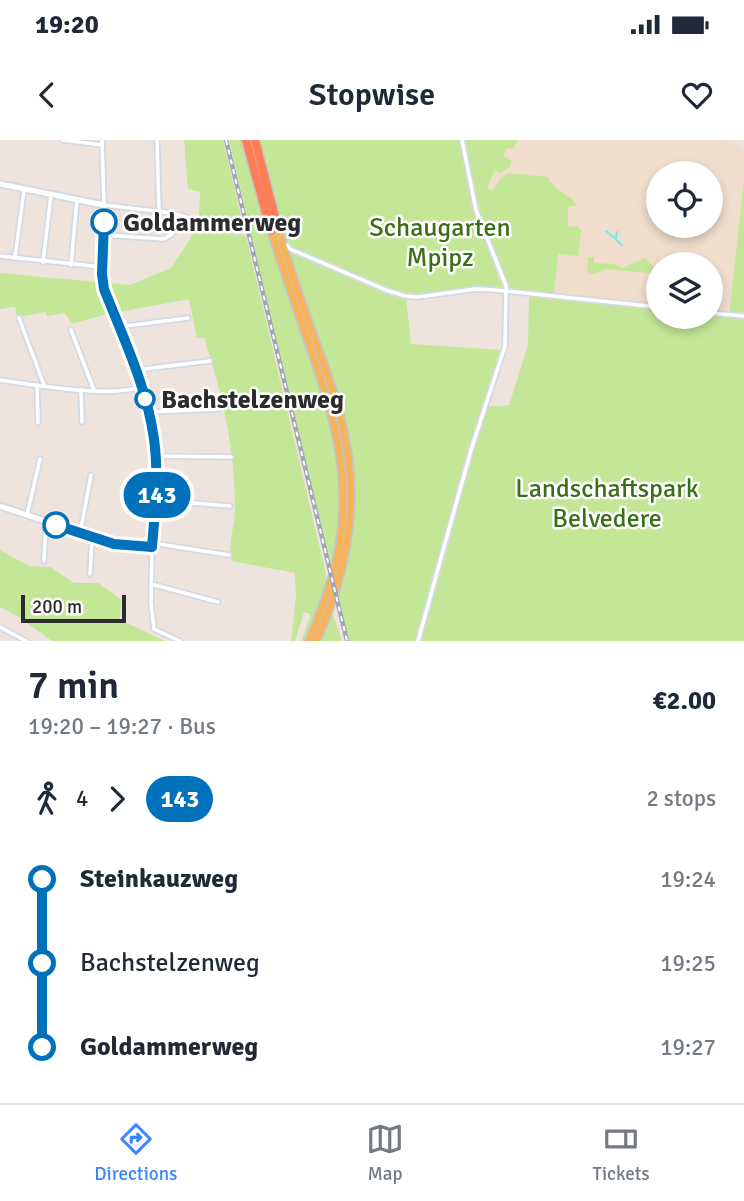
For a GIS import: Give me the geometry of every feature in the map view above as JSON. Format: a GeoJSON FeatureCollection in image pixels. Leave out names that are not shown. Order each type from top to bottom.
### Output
{"type":"FeatureCollection","features":[{"type":"Feature","properties":{"kind":"highway"},"geometry":{"type":"LineString","coordinates":[[246,140],[275,230]]}},
{"type":"Feature","properties":{"kind":"highway"},"geometry":{"type":"LineString","coordinates":[[255,140],[275,230]]}},
{"type":"Feature","properties":{"kind":"main road"},"geometry":{"type":"LineString","coordinates":[[275,230],[332,411],[343,472],[343,512],[337,559],[309,641]]}},
{"type":"Feature","properties":{"kind":"main road"},"geometry":{"type":"LineString","coordinates":[[275,230],[339,409],[350,473],[350,511],[343,562],[334,598],[317,641]]}},
{"type":"Feature","properties":{"kind":"street"},"geometry":{"type":"LineString","coordinates":[[63,140],[102,142],[104,289],[141,387],[156,456],[151,584],[154,629],[180,641]]}},
{"type":"Feature","properties":{"kind":"street"},"geometry":{"type":"LineString","coordinates":[[157,140],[159,210]]}},
{"type":"Feature","properties":{"kind":"street"},"geometry":{"type":"LineString","coordinates":[[418,641],[471,450],[505,346],[507,291],[504,277],[476,210],[462,140]]}},
{"type":"Feature","properties":{"kind":"street"},"geometry":{"type":"LineString","coordinates":[[0,184],[104,205],[159,210],[238,232]]}},
{"type":"Feature","properties":{"kind":"street"},"geometry":{"type":"LineString","coordinates":[[15,258],[24,190]]}},
{"type":"Feature","properties":{"kind":"street"},"geometry":{"type":"LineString","coordinates":[[43,262],[51,195]]}},
{"type":"Feature","properties":{"kind":"street"},"geometry":{"type":"LineString","coordinates":[[71,265],[77,200]]}},
{"type":"Feature","properties":{"kind":"street"},"geometry":{"type":"LineString","coordinates":[[104,236],[164,239],[172,234],[181,215]]}},
{"type":"Feature","properties":{"kind":"street"},"geometry":{"type":"LineString","coordinates":[[287,245],[290,249],[405,296],[418,297],[476,289],[646,306]]}},
{"type":"Feature","properties":{"kind":"street"},"geometry":{"type":"LineString","coordinates":[[0,256],[102,267]]}},
{"type":"Feature","properties":{"kind":"street"},"geometry":{"type":"LineString","coordinates":[[723,314],[744,316]]}},
{"type":"Feature","properties":{"kind":"street"},"geometry":{"type":"LineString","coordinates":[[19,318],[44,386]]}},
{"type":"Feature","properties":{"kind":"street"},"geometry":{"type":"LineString","coordinates":[[118,327],[188,318]]}},
{"type":"Feature","properties":{"kind":"street"},"geometry":{"type":"LineString","coordinates":[[71,330],[94,390]]}},
{"type":"Feature","properties":{"kind":"street"},"geometry":{"type":"LineString","coordinates":[[135,370],[209,360]]}},
{"type":"Feature","properties":{"kind":"street"},"geometry":{"type":"LineString","coordinates":[[0,380],[81,390],[121,391],[141,387]]}},
{"type":"Feature","properties":{"kind":"street"},"geometry":{"type":"LineString","coordinates":[[37,385],[38,423]]}},
{"type":"Feature","properties":{"kind":"street"},"geometry":{"type":"LineString","coordinates":[[81,390],[82,422]]}},
{"type":"Feature","properties":{"kind":"street"},"geometry":{"type":"LineString","coordinates":[[148,412],[219,409]]}},
{"type":"Feature","properties":{"kind":"street"},"geometry":{"type":"LineString","coordinates":[[156,456],[231,457]]}},
{"type":"Feature","properties":{"kind":"street"},"geometry":{"type":"LineString","coordinates":[[27,515],[40,459]]}},
{"type":"Feature","properties":{"kind":"street"},"geometry":{"type":"LineString","coordinates":[[80,534],[91,475]]}},
{"type":"Feature","properties":{"kind":"street"},"geometry":{"type":"LineString","coordinates":[[156,500],[230,506]]}},
{"type":"Feature","properties":{"kind":"street"},"geometry":{"type":"LineString","coordinates":[[0,506],[114,544],[152,545],[229,555]]}},
{"type":"Feature","properties":{"kind":"street"},"geometry":{"type":"LineString","coordinates":[[44,561],[46,522]]}},
{"type":"Feature","properties":{"kind":"street"},"geometry":{"type":"LineString","coordinates":[[90,573],[92,538]]}},
{"type":"Feature","properties":{"kind":"street"},"geometry":{"type":"LineString","coordinates":[[151,584],[218,602]]}},
{"type":"Feature","properties":{"kind":"street"},"geometry":{"type":"LineString","coordinates":[[0,626],[26,641]]}},
{"type":"Feature","properties":{"kind":"shaded area"},"geometry":{"type":"Polygon","coordinates":[[[510,140],[726,140],[744,149],[744,181],[730,313],[723,312],[723,252],[646,252],[646,304],[514,291],[504,265],[486,188],[510,140]]]}},
{"type":"Feature","properties":{"kind":"green space"},"geometry":{"type":"Polygon","coordinates":[[[184,140],[223,140],[245,232],[199,217],[200,192],[188,189],[184,140]]]}},
{"type":"Feature","properties":{"kind":"green space"},"geometry":{"type":"Polygon","coordinates":[[[229,140],[242,140],[272,244],[331,418],[340,472],[340,505],[332,571],[322,533],[326,528],[321,531],[229,140]]]}},
{"type":"Feature","properties":{"kind":"green space","name":"Landschaftspark Belvedere"},"geometry":{"type":"Polygon","coordinates":[[[256,140],[518,140],[513,148],[506,149],[503,156],[512,161],[510,167],[499,173],[495,170],[487,188],[493,191],[499,180],[508,173],[548,177],[577,205],[568,207],[568,227],[578,226],[581,231],[578,256],[558,254],[554,294],[509,288],[505,276],[503,288],[473,288],[406,297],[411,344],[503,350],[484,407],[509,405],[528,345],[529,296],[646,308],[646,329],[723,329],[723,315],[729,316],[744,181],[744,641],[349,641],[338,596],[351,549],[354,516],[352,451],[333,383],[280,228],[256,140]]]}},
{"type":"Feature","properties":{"kind":"green space"},"geometry":{"type":"Polygon","coordinates":[[[194,220],[246,236],[328,590],[306,641],[301,641],[311,614],[304,612],[295,641],[291,641],[296,597],[295,573],[231,561],[235,507],[230,442],[216,379],[204,338],[197,338],[189,299],[103,315],[72,324],[65,313],[47,316],[46,312],[17,317],[15,307],[0,309],[0,273],[130,285],[171,268],[190,239],[194,220]]]}},
{"type":"Feature","properties":{"kind":"green space"},"geometry":{"type":"Polygon","coordinates":[[[588,257],[594,257],[594,263],[614,264],[623,268],[646,259],[646,273],[605,269],[595,274],[587,272],[588,257]]]}},
{"type":"Feature","properties":{"kind":"green space"},"geometry":{"type":"Polygon","coordinates":[[[0,550],[29,566],[50,567],[74,583],[98,583],[121,599],[120,620],[165,641],[52,641],[0,607],[0,550]]]}},
{"type":"Feature","properties":{"kind":"green space"},"geometry":{"type":"Polygon","coordinates":[[[332,611],[342,641],[320,641],[332,611]]]}},
{"type":"Feature","properties":{"kind":"waterway"},"geometry":{"type":"LineString","coordinates":[[606,231],[616,239]]}},
{"type":"Feature","properties":{"kind":"waterway"},"geometry":{"type":"LineString","coordinates":[[617,232],[616,240],[622,245]]}},
{"type":"Feature","properties":{"kind":"railway"},"geometry":{"type":"LineString","coordinates":[[226,140],[347,641]]}},
{"type":"Feature","properties":{"kind":"bus line","name":"143"},"geometry":{"type":"LineString","coordinates":[[56,525],[114,544],[152,547],[158,478],[155,440],[141,387],[104,289],[104,222]]}},
{"type":"Feature","properties":{"kind":"place","name":"Goldammerweg"},"geometry":{"type":"Point","coordinates":[104,222]}},
{"type":"Feature","properties":{"kind":"place","name":"Bachstelzenweg"},"geometry":{"type":"Point","coordinates":[145,399]}},
{"type":"Feature","properties":{"kind":"park label","name":"Schaugarten Mpipz"},"geometry":{"type":"Point","coordinates":[440,242]}}]}
